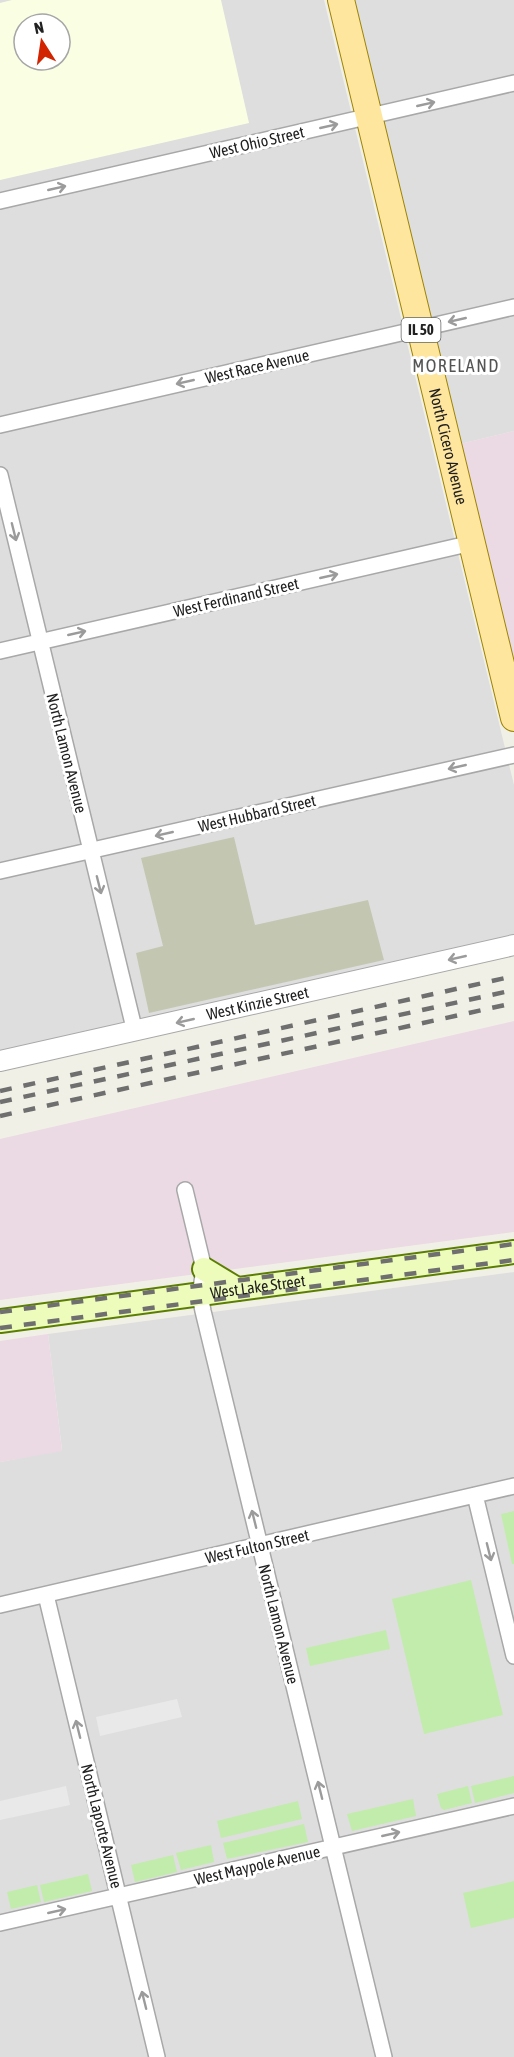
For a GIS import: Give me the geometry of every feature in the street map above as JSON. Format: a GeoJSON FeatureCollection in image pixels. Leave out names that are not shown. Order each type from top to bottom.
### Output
{"type":"FeatureCollection","features":[{"type":"Feature","properties":{"kind":"main road","name":"North Cicero Avenue"},"geometry":{"type":"LineString","coordinates":[[341,0],[514,718]]}},
{"type":"Feature","properties":{"kind":"main road","name":"West Lake Street"},"geometry":{"type":"LineString","coordinates":[[0,1321],[514,1252]]}},
{"type":"Feature","properties":{"kind":"main road"},"geometry":{"type":"LineString","coordinates":[[204,1269],[237,1289]]}},
{"type":"Feature","properties":{"kind":"street","name":"West Ohio Street"},"geometry":{"type":"LineString","coordinates":[[0,201],[514,83]]}},
{"type":"Feature","properties":{"kind":"street","name":"West Race Avenue"},"geometry":{"type":"LineString","coordinates":[[0,425],[514,307]]}},
{"type":"Feature","properties":{"kind":"street","name":"North Lamon Avenue"},"geometry":{"type":"LineString","coordinates":[[0,475],[135,1032]]}},
{"type":"Feature","properties":{"kind":"street","name":"West Ferdinand Street"},"geometry":{"type":"LineString","coordinates":[[0,651],[472,543]]}},
{"type":"Feature","properties":{"kind":"street","name":"West Hubbard Street"},"geometry":{"type":"LineString","coordinates":[[0,871],[514,754]]}},
{"type":"Feature","properties":{"kind":"street","name":"West Kinzie Street"},"geometry":{"type":"LineString","coordinates":[[0,1061],[514,945]]}},
{"type":"Feature","properties":{"kind":"street","name":"North Lamon Avenue"},"geometry":{"type":"LineString","coordinates":[[185,1190],[204,1269],[200,1294],[384,2057]]}},
{"type":"Feature","properties":{"kind":"street","name":"West Fulton Street"},"geometry":{"type":"LineString","coordinates":[[0,1605],[514,1486]]}},
{"type":"Feature","properties":{"kind":"street"},"geometry":{"type":"LineString","coordinates":[[475,1495],[514,1656]]}},
{"type":"Feature","properties":{"kind":"street","name":"North Laporte Avenue"},"geometry":{"type":"LineString","coordinates":[[46,1595],[157,2057]]}},
{"type":"Feature","properties":{"kind":"street","name":"West Maypole Avenue"},"geometry":{"type":"LineString","coordinates":[[0,1923],[514,1806]]}},
{"type":"Feature","properties":{"kind":"shaded area"},"geometry":{"type":"Polygon","coordinates":[[[0,0],[324,0],[514,785],[514,952],[0,1070],[0,0]]]}},
{"type":"Feature","properties":{"kind":"shaded area"},"geometry":{"type":"Polygon","coordinates":[[[12,0],[221,0],[249,123],[0,180],[0,3],[12,0]]]}},
{"type":"Feature","properties":{"kind":"shaded area"},"geometry":{"type":"Polygon","coordinates":[[[355,0],[514,0],[514,431],[460,444],[355,0]]]}},
{"type":"Feature","properties":{"kind":"shaded area"},"geometry":{"type":"Polygon","coordinates":[[[514,431],[514,666],[460,444],[514,431]]]}},
{"type":"Feature","properties":{"kind":"shaded area"},"geometry":{"type":"Polygon","coordinates":[[[234,837],[255,925],[368,900],[384,960],[149,1013],[136,953],[163,946],[141,858],[234,837]]]}},
{"type":"Feature","properties":{"kind":"shaded area"},"geometry":{"type":"Polygon","coordinates":[[[514,1021],[514,1232],[0,1300],[0,1139],[514,1021]]]}},
{"type":"Feature","properties":{"kind":"shaded area"},"geometry":{"type":"Polygon","coordinates":[[[514,1272],[514,2057],[0,2057],[0,1462],[62,1450],[48,1334],[514,1272]]]}},
{"type":"Feature","properties":{"kind":"shaded area"},"geometry":{"type":"Polygon","coordinates":[[[48,1334],[62,1451],[0,1462],[0,1341],[48,1334]]]}},
{"type":"Feature","properties":{"kind":"shaded area"},"geometry":{"type":"Polygon","coordinates":[[[177,1699],[182,1717],[100,1736],[96,1717],[177,1699]]]}},
{"type":"Feature","properties":{"kind":"shaded area"},"geometry":{"type":"Polygon","coordinates":[[[66,1786],[70,1805],[0,1820],[0,1801],[66,1786]]]}},
{"type":"Feature","properties":{"kind":"green space"},"geometry":{"type":"Polygon","coordinates":[[[514,1511],[514,1564],[512,1564],[501,1514],[514,1511]]]}},
{"type":"Feature","properties":{"kind":"green space"},"geometry":{"type":"Polygon","coordinates":[[[471,1580],[503,1715],[424,1734],[392,1599],[471,1580]]]}},
{"type":"Feature","properties":{"kind":"green space"},"geometry":{"type":"Polygon","coordinates":[[[386,1630],[390,1649],[310,1666],[306,1648],[386,1630]]]}},
{"type":"Feature","properties":{"kind":"green space"},"geometry":{"type":"Polygon","coordinates":[[[514,1776],[514,1793],[475,1803],[471,1786],[514,1776]]]}},
{"type":"Feature","properties":{"kind":"green space"},"geometry":{"type":"Polygon","coordinates":[[[468,1786],[472,1803],[444,1810],[441,1808],[437,1794],[468,1786]]]}},
{"type":"Feature","properties":{"kind":"green space"},"geometry":{"type":"Polygon","coordinates":[[[413,1799],[416,1816],[352,1831],[347,1814],[413,1799]]]}},
{"type":"Feature","properties":{"kind":"green space"},"geometry":{"type":"Polygon","coordinates":[[[298,1801],[302,1819],[221,1838],[217,1821],[298,1801]]]}},
{"type":"Feature","properties":{"kind":"green space"},"geometry":{"type":"Polygon","coordinates":[[[304,1824],[308,1842],[227,1859],[223,1843],[304,1824]]]}},
{"type":"Feature","properties":{"kind":"green space"},"geometry":{"type":"Polygon","coordinates":[[[211,1845],[214,1862],[181,1870],[176,1853],[211,1845]]]}},
{"type":"Feature","properties":{"kind":"green space"},"geometry":{"type":"Polygon","coordinates":[[[173,1855],[177,1872],[135,1882],[131,1865],[173,1855]]]}},
{"type":"Feature","properties":{"kind":"green space"},"geometry":{"type":"Polygon","coordinates":[[[88,1874],[92,1891],[44,1902],[40,1885],[88,1874]]]}},
{"type":"Feature","properties":{"kind":"green space"},"geometry":{"type":"Polygon","coordinates":[[[514,1881],[514,1918],[471,1928],[463,1893],[514,1881]]]}},
{"type":"Feature","properties":{"kind":"green space"},"geometry":{"type":"Polygon","coordinates":[[[37,1885],[41,1902],[11,1909],[7,1892],[37,1885]]]}},
{"type":"Feature","properties":{"kind":"railway"},"geometry":{"type":"LineString","coordinates":[[0,1091],[514,976]]}},
{"type":"Feature","properties":{"kind":"railway"},"geometry":{"type":"LineString","coordinates":[[0,1102],[514,990]]}},
{"type":"Feature","properties":{"kind":"railway"},"geometry":{"type":"LineString","coordinates":[[0,1116],[514,1003]]}},
{"type":"Feature","properties":{"kind":"railway"},"geometry":{"type":"LineString","coordinates":[[0,1312],[514,1244]]}},
{"type":"Feature","properties":{"kind":"railway"},"geometry":{"type":"LineString","coordinates":[[0,1328],[514,1260]]}},
{"type":"Feature","properties":{"kind":"district","name":"MORELAND"},"geometry":{"type":"Point","coordinates":[456,366]}}]}
